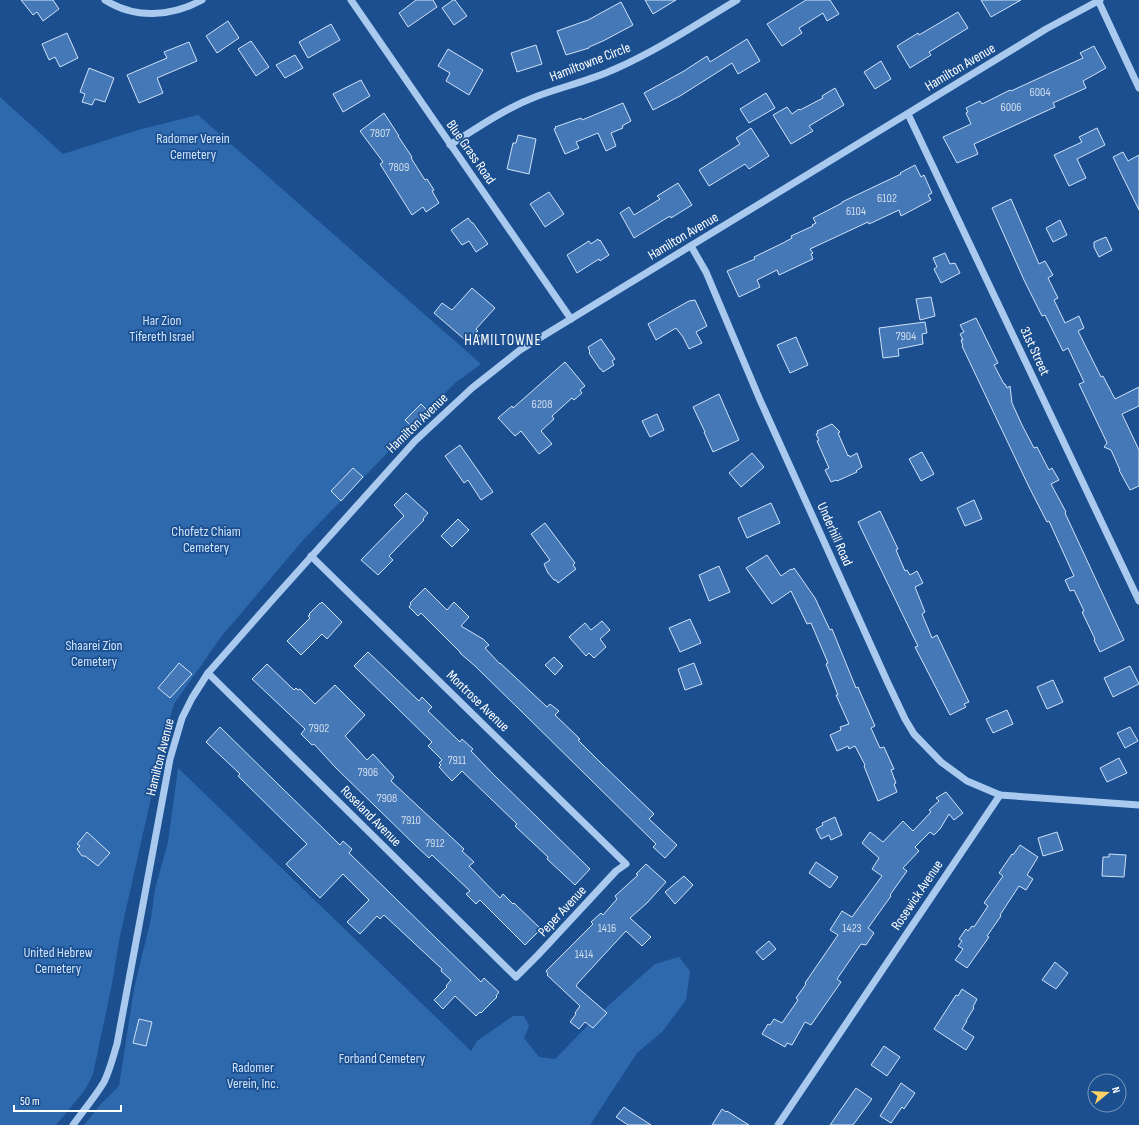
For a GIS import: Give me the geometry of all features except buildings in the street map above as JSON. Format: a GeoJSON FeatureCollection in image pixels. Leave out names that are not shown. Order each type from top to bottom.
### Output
{"type":"FeatureCollection","features":[{"type":"Feature","properties":{"kind":"street"},"geometry":{"type":"LineString","coordinates":[[105,0],[120,8],[156,14],[179,10],[202,0]]}},
{"type":"Feature","properties":{"kind":"street","name":"Blue Grass Road"},"geometry":{"type":"LineString","coordinates":[[351,0],[571,319]]}},
{"type":"Feature","properties":{"kind":"street","name":"Hamiltowne Circle"},"geometry":{"type":"LineString","coordinates":[[450,145],[520,103],[613,70],[649,53],[737,0]]}},
{"type":"Feature","properties":{"kind":"street"},"geometry":{"type":"LineString","coordinates":[[1099,0],[1139,88]]}},
{"type":"Feature","properties":{"kind":"street","name":"Hamilton Avenue"},"geometry":{"type":"LineString","coordinates":[[72,1125],[92,1100],[103,1082],[111,1064],[120,1027],[170,759],[182,718],[192,698],[208,673],[311,556],[411,446],[472,388],[520,350],[1046,29],[1099,0]]}},
{"type":"Feature","properties":{"kind":"street","name":"31st Street"},"geometry":{"type":"LineString","coordinates":[[908,114],[1139,600]]}},
{"type":"Feature","properties":{"kind":"street","name":"Underhill Road"},"geometry":{"type":"LineString","coordinates":[[691,246],[706,272],[770,422],[880,667],[905,719],[914,734],[953,772],[967,781],[1000,795]]}},
{"type":"Feature","properties":{"kind":"street","name":"Montrose Avenue"},"geometry":{"type":"LineString","coordinates":[[311,556],[626,864]]}},
{"type":"Feature","properties":{"kind":"street","name":"Roseland Avenue"},"geometry":{"type":"LineString","coordinates":[[208,673],[516,977]]}},
{"type":"Feature","properties":{"kind":"street"},"geometry":{"type":"LineString","coordinates":[[1000,795],[1139,805]]}},
{"type":"Feature","properties":{"kind":"street","name":"Rosewick Avenue"},"geometry":{"type":"LineString","coordinates":[[778,1125],[1000,795]]}},
{"type":"Feature","properties":{"kind":"street","name":"Peper Avenue"},"geometry":{"type":"LineString","coordinates":[[516,977],[616,871],[626,864]]}},
{"type":"Feature","properties":{"kind":"green space"},"geometry":{"type":"Polygon","coordinates":[[[0,97],[63,154],[138,130],[198,115],[481,364],[455,383],[305,538],[221,637],[174,704],[166,731],[120,936],[112,984],[93,1074],[85,1090],[56,1125],[0,1125],[0,97]]]}},
{"type":"Feature","properties":{"kind":"green space"},"geometry":{"type":"Polygon","coordinates":[[[178,768],[471,1051],[477,1041],[513,1016],[524,1016],[529,1026],[524,1038],[539,1057],[555,1059],[600,1013],[655,964],[679,957],[690,971],[686,1000],[662,1032],[637,1053],[590,1125],[84,1125],[101,1104],[119,1086],[134,989],[151,918],[155,889],[168,842],[178,768]]]}},
{"type":"Feature","properties":{"kind":"district","name":"HAMILTOWNE"},"geometry":{"type":"Point","coordinates":[503,340]}},
{"type":"Feature","properties":{"kind":"park label","name":"Radomer Verein Cemetery"},"geometry":{"type":"Point","coordinates":[193,146]}},
{"type":"Feature","properties":{"kind":"park label","name":"Har Zion Tifereth Israel"},"geometry":{"type":"Point","coordinates":[162,328]}},
{"type":"Feature","properties":{"kind":"park label","name":"Chofetz Chiam Cemetery"},"geometry":{"type":"Point","coordinates":[206,540]}},
{"type":"Feature","properties":{"kind":"park label","name":"Shaarei Zion Cemetery"},"geometry":{"type":"Point","coordinates":[94,654]}},
{"type":"Feature","properties":{"kind":"park label","name":"United Hebrew Cemetery"},"geometry":{"type":"Point","coordinates":[58,960]}},
{"type":"Feature","properties":{"kind":"park label","name":"Forband Cemetery"},"geometry":{"type":"Point","coordinates":[382,1058]}},
{"type":"Feature","properties":{"kind":"park label","name":"Radomer Verein, Inc."},"geometry":{"type":"Point","coordinates":[253,1076]}}]}
